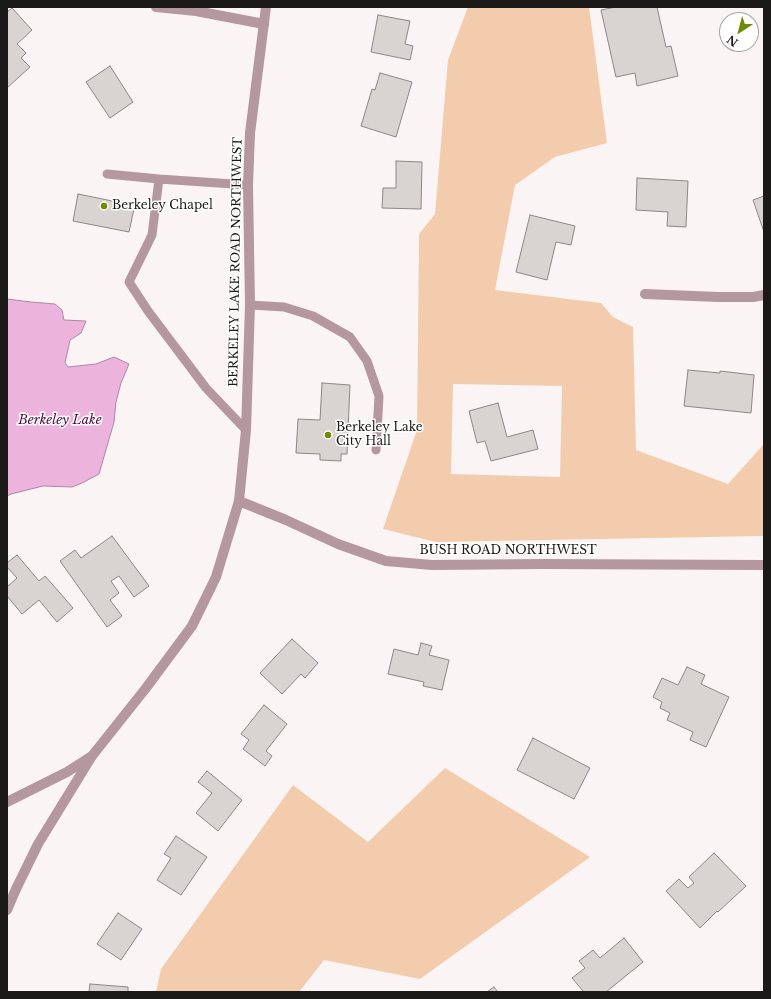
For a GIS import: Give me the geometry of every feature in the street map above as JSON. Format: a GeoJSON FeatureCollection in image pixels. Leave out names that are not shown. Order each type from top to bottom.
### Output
{"type":"FeatureCollection","features":[{"type":"Feature","properties":{"kind":"street"},"geometry":{"type":"LineString","coordinates":[[156,7],[196,11],[264,24]]}},
{"type":"Feature","properties":{"kind":"street","name":"BERKELEY LAKE ROAD NORTHWEST"},"geometry":{"type":"LineString","coordinates":[[92,756],[146,688],[192,626],[216,577],[240,501],[246,430],[250,305],[248,185],[250,133],[266,7]]}},
{"type":"Feature","properties":{"kind":"street"},"geometry":{"type":"LineString","coordinates":[[645,294],[718,297],[753,297],[764,295]]}},
{"type":"Feature","properties":{"kind":"street","name":"BUSH ROAD NORTHWEST"},"geometry":{"type":"LineString","coordinates":[[240,501],[338,544],[386,561],[432,565],[764,565]]}},
{"type":"Feature","properties":{"kind":"street"},"geometry":{"type":"LineString","coordinates":[[7,802],[67,772],[92,756]]}},
{"type":"Feature","properties":{"kind":"street"},"geometry":{"type":"LineString","coordinates":[[7,910],[16,888],[38,844],[92,756]]}},
{"type":"Feature","properties":{"kind":"lane"},"geometry":{"type":"LineString","coordinates":[[106,174],[248,185]]}},
{"type":"Feature","properties":{"kind":"lane"},"geometry":{"type":"LineString","coordinates":[[159,179],[152,234],[129,282],[152,317],[206,388],[246,430]]}},
{"type":"Feature","properties":{"kind":"lane"},"geometry":{"type":"LineString","coordinates":[[250,305],[284,307],[313,316],[350,337],[367,361],[380,396],[376,450]]}},
{"type":"Feature","properties":{"kind":"shaded area"},"geometry":{"type":"Polygon","coordinates":[[[468,7],[589,7],[607,143],[555,157],[515,185],[495,290],[601,303],[613,317],[633,327],[636,450],[728,484],[764,444],[764,536],[436,542],[383,529],[417,430],[419,234],[435,214],[448,60],[468,7]],[[453,384],[451,474],[560,477],[562,386],[453,384]]]}},
{"type":"Feature","properties":{"kind":"shaded area"},"geometry":{"type":"Polygon","coordinates":[[[445,768],[590,857],[420,979],[324,960],[299,992],[156,992],[161,969],[293,785],[368,842],[445,768]]]}},
{"type":"Feature","properties":{"kind":"water","name":"Berkeley Lake"},"geometry":{"type":"Polygon","coordinates":[[[7,299],[55,304],[62,310],[64,320],[86,321],[81,333],[70,340],[65,363],[68,367],[96,364],[114,357],[129,364],[121,383],[116,402],[114,422],[99,474],[72,487],[43,486],[7,496],[7,299]]]}},
{"type":"Feature","properties":{"kind":"building"},"geometry":{"type":"Polygon","coordinates":[[[616,7],[657,7],[666,47],[671,46],[678,76],[637,86],[635,73],[616,77],[601,10],[616,7]]]}},
{"type":"Feature","properties":{"kind":"building"},"geometry":{"type":"Polygon","coordinates":[[[12,8],[32,30],[17,44],[26,53],[21,58],[30,67],[7,88],[7,12],[12,8]]]}},
{"type":"Feature","properties":{"kind":"building"},"geometry":{"type":"Polygon","coordinates":[[[378,15],[410,21],[405,44],[413,46],[410,60],[371,52],[378,15]]]}},
{"type":"Feature","properties":{"kind":"building"},"geometry":{"type":"Polygon","coordinates":[[[110,66],[133,102],[110,118],[86,82],[110,66]]]}},
{"type":"Feature","properties":{"kind":"building"},"geometry":{"type":"Polygon","coordinates":[[[380,73],[412,82],[396,137],[361,126],[372,89],[375,90],[380,73]]]}},
{"type":"Feature","properties":{"kind":"building"},"geometry":{"type":"Polygon","coordinates":[[[396,161],[422,162],[421,209],[382,208],[383,188],[396,188],[396,161]]]}},
{"type":"Feature","properties":{"kind":"building"},"geometry":{"type":"Polygon","coordinates":[[[637,178],[688,181],[686,227],[667,226],[668,212],[636,210],[637,178]]]}},
{"type":"Feature","properties":{"kind":"building"},"geometry":{"type":"Polygon","coordinates":[[[78,194],[122,203],[121,207],[134,209],[129,232],[73,221],[78,194]]]}},
{"type":"Feature","properties":{"kind":"building"},"geometry":{"type":"Polygon","coordinates":[[[764,196],[764,232],[753,200],[764,196]]]}},
{"type":"Feature","properties":{"kind":"building"},"geometry":{"type":"Polygon","coordinates":[[[530,215],[575,226],[571,245],[556,242],[547,280],[516,272],[530,215]]]}},
{"type":"Feature","properties":{"kind":"building"},"geometry":{"type":"Polygon","coordinates":[[[688,370],[720,373],[720,371],[754,375],[751,413],[684,406],[688,370]]]}},
{"type":"Feature","properties":{"kind":"building"},"geometry":{"type":"Polygon","coordinates":[[[322,383],[350,385],[347,454],[341,454],[341,461],[320,460],[320,454],[296,453],[298,419],[320,420],[322,383]]]}},
{"type":"Feature","properties":{"kind":"building"},"geometry":{"type":"Polygon","coordinates":[[[498,403],[507,437],[533,430],[538,449],[491,461],[485,441],[477,443],[469,411],[498,403]]]}},
{"type":"Feature","properties":{"kind":"building"},"geometry":{"type":"Polygon","coordinates":[[[112,536],[149,586],[134,597],[119,576],[111,581],[119,593],[110,600],[122,616],[107,627],[60,561],[75,550],[81,558],[112,536]]]}},
{"type":"Feature","properties":{"kind":"building"},"geometry":{"type":"Polygon","coordinates":[[[17,555],[39,581],[45,576],[73,608],[57,622],[39,600],[22,614],[7,596],[7,587],[17,578],[7,567],[7,563],[17,555]]]}},
{"type":"Feature","properties":{"kind":"building"},"geometry":{"type":"Polygon","coordinates":[[[292,639],[318,663],[305,678],[301,674],[282,694],[260,673],[292,639]]]}},
{"type":"Feature","properties":{"kind":"building"},"geometry":{"type":"Polygon","coordinates":[[[421,643],[432,646],[429,655],[449,660],[442,690],[423,686],[424,682],[388,674],[394,649],[418,655],[421,643]]]}},
{"type":"Feature","properties":{"kind":"building"},"geometry":{"type":"Polygon","coordinates":[[[687,667],[705,675],[701,684],[729,697],[706,747],[690,740],[693,732],[667,720],[670,713],[660,708],[662,702],[653,697],[662,678],[678,685],[687,667]]]}},
{"type":"Feature","properties":{"kind":"building"},"geometry":{"type":"Polygon","coordinates":[[[264,705],[287,724],[266,751],[272,756],[265,766],[243,749],[249,740],[241,734],[264,705]]]}},
{"type":"Feature","properties":{"kind":"building"},"geometry":{"type":"Polygon","coordinates":[[[533,738],[590,768],[574,799],[517,770],[533,738]]]}},
{"type":"Feature","properties":{"kind":"building"},"geometry":{"type":"Polygon","coordinates":[[[207,771],[242,800],[218,831],[196,813],[212,793],[198,782],[207,771]]]}},
{"type":"Feature","properties":{"kind":"building"},"geometry":{"type":"Polygon","coordinates":[[[176,836],[207,857],[181,895],[157,880],[171,858],[164,854],[176,836]]]}},
{"type":"Feature","properties":{"kind":"building"},"geometry":{"type":"Polygon","coordinates":[[[714,853],[746,886],[700,928],[666,891],[679,879],[688,888],[694,883],[689,877],[714,853]]]}},
{"type":"Feature","properties":{"kind":"building"},"geometry":{"type":"Polygon","coordinates":[[[118,913],[142,929],[121,960],[97,944],[118,913]]]}},
{"type":"Feature","properties":{"kind":"building"},"geometry":{"type":"Polygon","coordinates":[[[624,938],[643,962],[606,992],[584,992],[572,978],[585,968],[579,961],[593,950],[600,958],[624,938]]]}},
{"type":"Feature","properties":{"kind":"building"},"geometry":{"type":"Polygon","coordinates":[[[90,984],[128,987],[128,992],[89,992],[90,984]]]}},
{"type":"Feature","properties":{"kind":"building"},"geometry":{"type":"Polygon","coordinates":[[[494,987],[498,992],[487,992],[494,987]]]}},
{"type":"Feature","properties":{"kind":"place","name":"Berkeley Chapel"},"geometry":{"type":"Point","coordinates":[104,206]}},
{"type":"Feature","properties":{"kind":"place","name":"Berkeley Lake City Hall"},"geometry":{"type":"Point","coordinates":[328,435]}}]}
